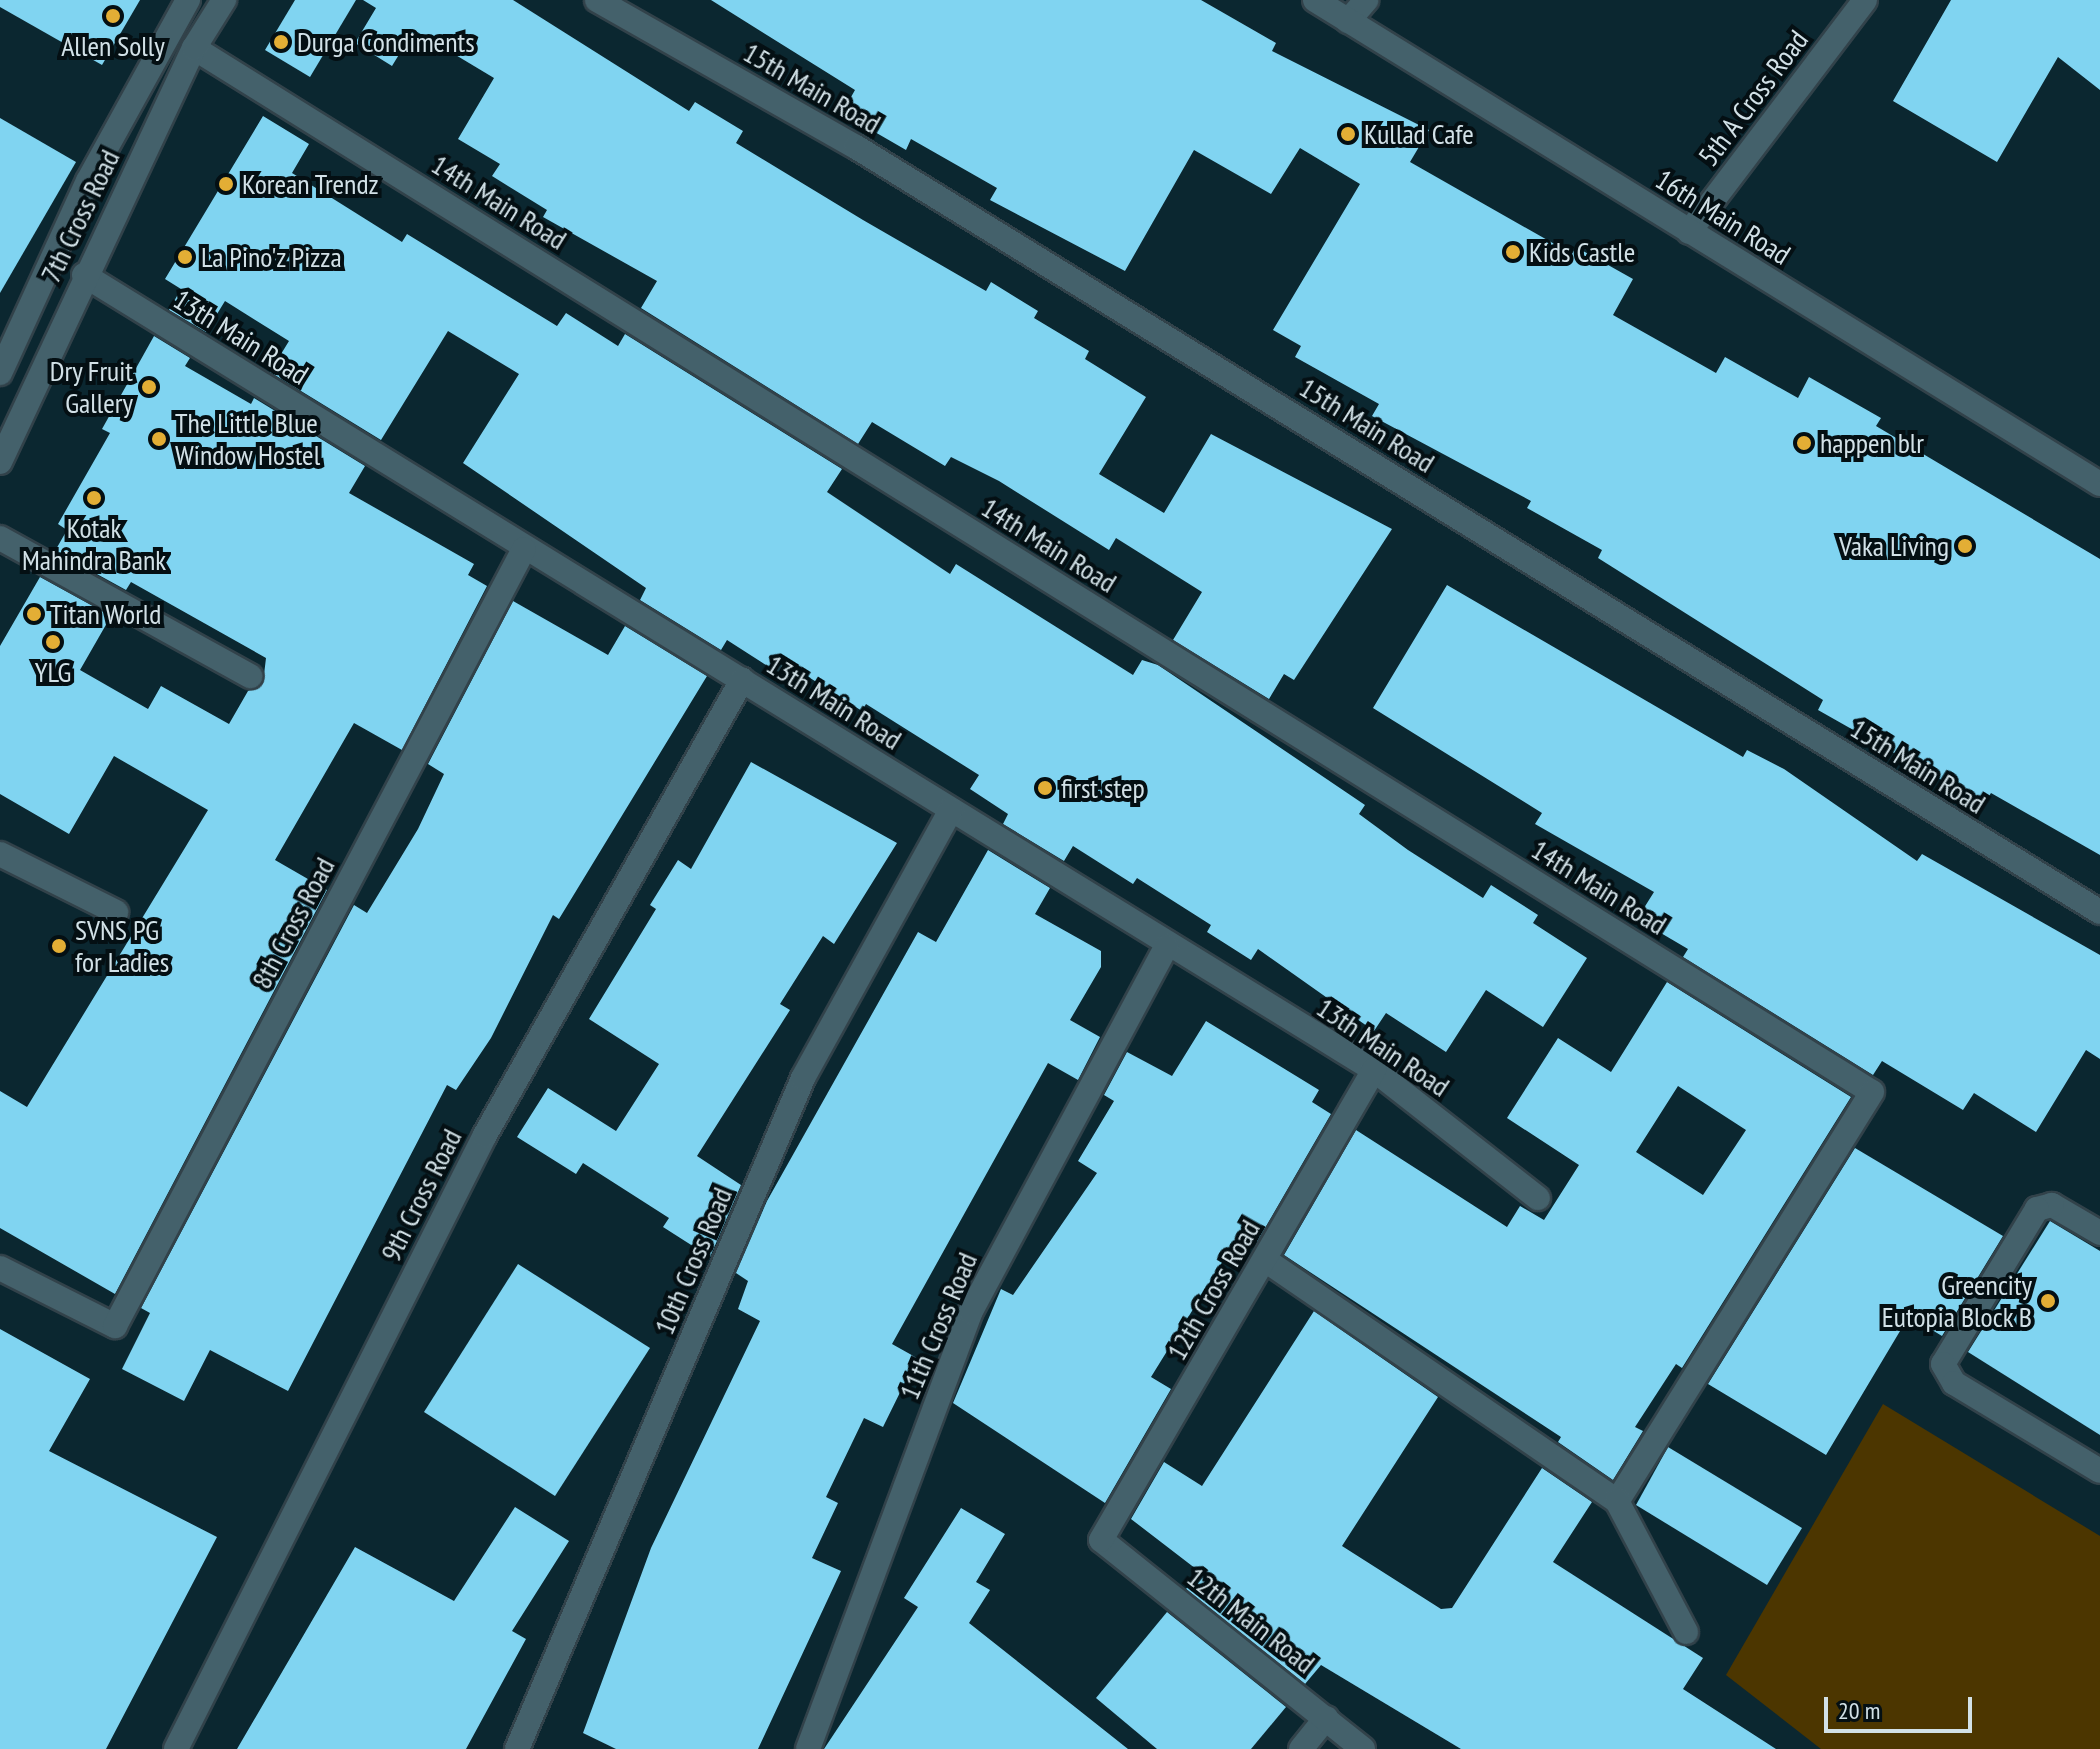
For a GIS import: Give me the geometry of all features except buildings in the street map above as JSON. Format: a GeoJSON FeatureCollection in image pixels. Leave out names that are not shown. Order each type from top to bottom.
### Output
{"type":"FeatureCollection","features":[{"type":"Feature","properties":{"kind":"street","name":"7th Cross Road"},"geometry":{"type":"LineString","coordinates":[[0,373],[88,181],[188,0]]}},
{"type":"Feature","properties":{"kind":"street","name":"7th Cross Road"},"geometry":{"type":"LineString","coordinates":[[0,462],[84,275],[194,48],[224,0]]}},
{"type":"Feature","properties":{"kind":"street","name":"15th Main Road"},"geometry":{"type":"LineString","coordinates":[[597,0],[856,147],[2100,912]]}},
{"type":"Feature","properties":{"kind":"street","name":"16th Main Road"},"geometry":{"type":"LineString","coordinates":[[1315,0],[2100,484]]}},
{"type":"Feature","properties":{"kind":"street"},"geometry":{"type":"LineString","coordinates":[[1348,21],[1366,0]]}},
{"type":"Feature","properties":{"kind":"street","name":"5th A Cross Road"},"geometry":{"type":"LineString","coordinates":[[1689,232],[1865,0]]}},
{"type":"Feature","properties":{"kind":"street","name":"14th Main Road"},"geometry":{"type":"LineString","coordinates":[[194,48],[1872,1092],[1617,1501]]}},
{"type":"Feature","properties":{"kind":"street","name":"13th Main Road"},"geometry":{"type":"LineString","coordinates":[[84,275],[524,549],[742,680],[1166,947],[1374,1070],[1538,1198]]}},
{"type":"Feature","properties":{"kind":"street"},"geometry":{"type":"LineString","coordinates":[[0,538],[250,676]]}},
{"type":"Feature","properties":{"kind":"street","name":"8th Cross Road"},"geometry":{"type":"LineString","coordinates":[[0,1268],[115,1326],[524,549]]}},
{"type":"Feature","properties":{"kind":"street","name":"9th Cross Road"},"geometry":{"type":"LineString","coordinates":[[176,1749],[485,1135],[742,680]]}},
{"type":"Feature","properties":{"kind":"street","name":"10th Cross Road"},"geometry":{"type":"LineString","coordinates":[[517,1749],[803,1078],[951,810]]}},
{"type":"Feature","properties":{"kind":"street"},"geometry":{"type":"LineString","coordinates":[[0,854],[116,912]]}},
{"type":"Feature","properties":{"kind":"street","name":"11th Cross Road"},"geometry":{"type":"LineString","coordinates":[[808,1749],[971,1311],[1166,947]]}},
{"type":"Feature","properties":{"kind":"street","name":"12th Cross Road"},"geometry":{"type":"LineString","coordinates":[[1101,1540],[1374,1070]]}},
{"type":"Feature","properties":{"kind":"street"},"geometry":{"type":"LineString","coordinates":[[2100,1233],[2052,1205],[2037,1209],[1943,1364],[1954,1383],[2100,1471]]}},
{"type":"Feature","properties":{"kind":"street"},"geometry":{"type":"LineString","coordinates":[[1265,1260],[1617,1501],[1686,1632]]}},
{"type":"Feature","properties":{"kind":"street","name":"12th Main Road"},"geometry":{"type":"LineString","coordinates":[[1101,1540],[1363,1749]]}},
{"type":"Feature","properties":{"kind":"street"},"geometry":{"type":"LineString","coordinates":[[1301,1749],[1326,1718]]}},
{"type":"Feature","properties":{"kind":"shaded area"},"geometry":{"type":"Polygon","coordinates":[[[1883,1404],[2100,1536],[2100,1749],[1821,1749],[1726,1675],[1883,1404]]]}},
{"type":"Feature","properties":{"kind":"place","name":"Allen Solly"},"geometry":{"type":"Point","coordinates":[113,16]}},
{"type":"Feature","properties":{"kind":"place","name":"Durga Condiments"},"geometry":{"type":"Point","coordinates":[281,42]}},
{"type":"Feature","properties":{"kind":"place","name":"Kullad Cafe"},"geometry":{"type":"Point","coordinates":[1348,134]}},
{"type":"Feature","properties":{"kind":"place","name":"Korean Trendz"},"geometry":{"type":"Point","coordinates":[226,184]}},
{"type":"Feature","properties":{"kind":"place","name":"Kids Castle"},"geometry":{"type":"Point","coordinates":[1513,252]}},
{"type":"Feature","properties":{"kind":"place","name":"La Pino'z Pizza"},"geometry":{"type":"Point","coordinates":[185,257]}},
{"type":"Feature","properties":{"kind":"place","name":"Dry Fruit Gallery"},"geometry":{"type":"Point","coordinates":[149,387]}},
{"type":"Feature","properties":{"kind":"place","name":"The Little Blue Window Hostel"},"geometry":{"type":"Point","coordinates":[159,439]}},
{"type":"Feature","properties":{"kind":"place","name":"happen blr"},"geometry":{"type":"Point","coordinates":[1804,443]}},
{"type":"Feature","properties":{"kind":"place","name":"Kotak Mahindra Bank"},"geometry":{"type":"Point","coordinates":[94,498]}},
{"type":"Feature","properties":{"kind":"place","name":"Vaka Living"},"geometry":{"type":"Point","coordinates":[1965,546]}},
{"type":"Feature","properties":{"kind":"place","name":"Titan World"},"geometry":{"type":"Point","coordinates":[34,614]}},
{"type":"Feature","properties":{"kind":"place","name":"YLG"},"geometry":{"type":"Point","coordinates":[53,642]}},
{"type":"Feature","properties":{"kind":"place","name":"first step"},"geometry":{"type":"Point","coordinates":[1045,788]}},
{"type":"Feature","properties":{"kind":"place","name":"SVNS PG for Ladies"},"geometry":{"type":"Point","coordinates":[59,946]}},
{"type":"Feature","properties":{"kind":"place","name":"Greencity Eutopia Block B"},"geometry":{"type":"Point","coordinates":[2048,1301]}}]}
